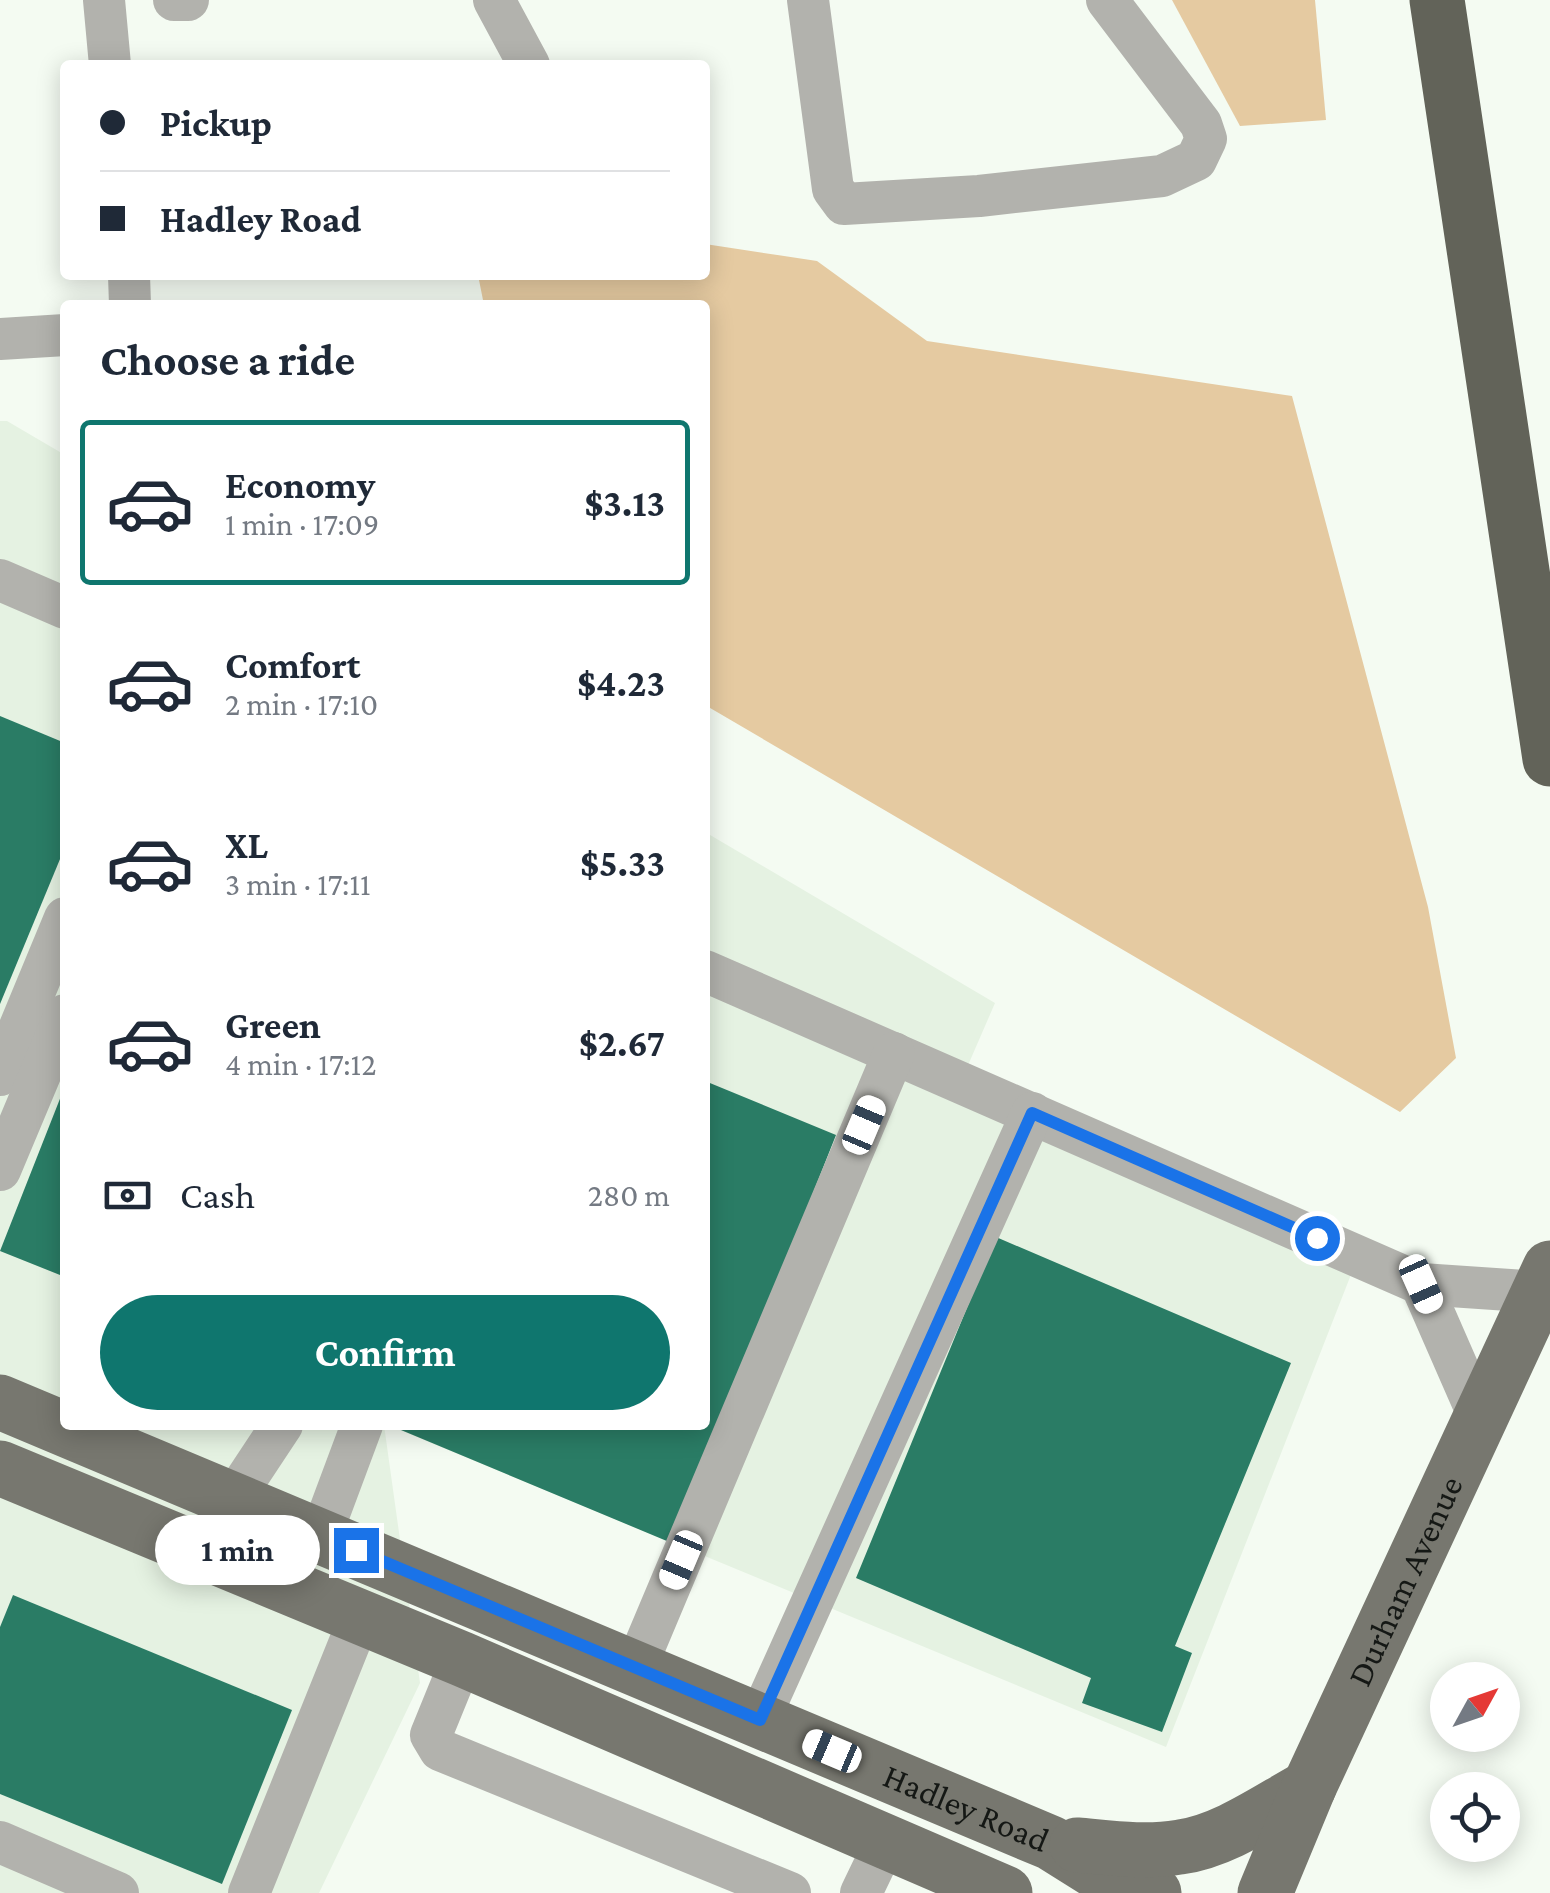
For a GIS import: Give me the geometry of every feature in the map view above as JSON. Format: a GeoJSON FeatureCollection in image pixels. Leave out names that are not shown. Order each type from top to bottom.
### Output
{"type":"FeatureCollection","features":[{"type":"Feature","properties":{"kind":"highway"},"geometry":{"type":"LineString","coordinates":[[1438,0],[1550,759]]}},
{"type":"Feature","properties":{"kind":"main road","name":"Durham Avenue"},"geometry":{"type":"LineString","coordinates":[[1265,1893],[1309,1787],[1544,1280]]}},
{"type":"Feature","properties":{"kind":"main road","name":"Hadley Road"},"geometry":{"type":"LineString","coordinates":[[0,1402],[60,1427]]}},
{"type":"Feature","properties":{"kind":"main road","name":"Hadley Road"},"geometry":{"type":"LineString","coordinates":[[68,1430],[1050,1843],[1099,1874],[1154,1893]]}},
{"type":"Feature","properties":{"kind":"main road","name":"Hadley Road"},"geometry":{"type":"LineString","coordinates":[[0,1468],[462,1660],[1005,1893]]}},
{"type":"Feature","properties":{"kind":"main road"},"geometry":{"type":"LineString","coordinates":[[1050,1843],[1146,1851],[1184,1847],[1219,1834],[1309,1787]]}},
{"type":"Feature","properties":{"kind":"street"},"geometry":{"type":"LineString","coordinates":[[104,0],[110,60]]}},
{"type":"Feature","properties":{"kind":"street"},"geometry":{"type":"LineString","coordinates":[[174,0],[188,0]]}},
{"type":"Feature","properties":{"kind":"street"},"geometry":{"type":"LineString","coordinates":[[494,0],[525,60]]}},
{"type":"Feature","properties":{"kind":"street"},"geometry":{"type":"LineString","coordinates":[[808,0],[833,189],[844,204],[979,196],[1162,176],[1196,160],[1206,139],[1201,124],[1107,0]]}},
{"type":"Feature","properties":{"kind":"street"},"geometry":{"type":"LineString","coordinates":[[0,340],[60,335]]}},
{"type":"Feature","properties":{"kind":"street"},"geometry":{"type":"LineString","coordinates":[[0,580],[60,606]]}},
{"type":"Feature","properties":{"kind":"street"},"geometry":{"type":"LineString","coordinates":[[0,1075],[60,930]]}},
{"type":"Feature","properties":{"kind":"street"},"geometry":{"type":"LineString","coordinates":[[710,973],[1421,1284],[1544,1280]]}},
{"type":"Feature","properties":{"kind":"street"},"geometry":{"type":"LineString","coordinates":[[0,1170],[60,1027]]}},
{"type":"Feature","properties":{"kind":"street"},"geometry":{"type":"LineString","coordinates":[[636,1669],[894,1053]]}},
{"type":"Feature","properties":{"kind":"street"},"geometry":{"type":"LineString","coordinates":[[760,1720],[1032,1113]]}},
{"type":"Feature","properties":{"kind":"street"},"geometry":{"type":"LineString","coordinates":[[1421,1284],[1480,1419]]}},
{"type":"Feature","properties":{"kind":"street"},"geometry":{"type":"LineString","coordinates":[[234,1499],[279,1430]]}},
{"type":"Feature","properties":{"kind":"street"},"geometry":{"type":"LineString","coordinates":[[321,1535],[360,1430]]}},
{"type":"Feature","properties":{"kind":"street"},"geometry":{"type":"LineString","coordinates":[[248,1893],[360,1617]]}},
{"type":"Feature","properties":{"kind":"street"},"geometry":{"type":"LineString","coordinates":[[462,1660],[431,1734],[440,1750],[790,1893]]}},
{"type":"Feature","properties":{"kind":"street"},"geometry":{"type":"LineString","coordinates":[[0,1842],[118,1893]]}},
{"type":"Feature","properties":{"kind":"street"},"geometry":{"type":"LineString","coordinates":[[861,1893],[885,1843]]}},
{"type":"Feature","properties":{"kind":"shaded area"},"geometry":{"type":"Polygon","coordinates":[[[1172,0],[1315,0],[1326,120],[1240,126],[1172,0]]]}},
{"type":"Feature","properties":{"kind":"shaded area"},"geometry":{"type":"Polygon","coordinates":[[[710,245],[817,261],[927,341],[1292,396],[1428,907],[1456,1058],[1400,1112],[710,708],[710,300],[483,300],[479,280],[710,280],[710,245]]]}},
{"type":"Feature","properties":{"kind":"shaded area"},"geometry":{"type":"Polygon","coordinates":[[[0,421],[7,421],[60,452],[60,1430],[385,1430],[420,1683],[319,1893],[0,1893],[0,421]]]}},
{"type":"Feature","properties":{"kind":"shaded area"},"geometry":{"type":"Polygon","coordinates":[[[710,835],[995,1003],[959,1086],[1352,1272],[1166,1747],[400,1430],[710,1430],[710,835]]]}},
{"type":"Feature","properties":{"kind":"building"},"geometry":{"type":"Polygon","coordinates":[[[0,716],[60,741],[60,859],[0,1004],[0,716]]]}},
{"type":"Feature","properties":{"kind":"building"},"geometry":{"type":"Polygon","coordinates":[[[710,1083],[836,1135],[674,1544],[401,1430],[710,1430],[710,1083]]]}},
{"type":"Feature","properties":{"kind":"building"},"geometry":{"type":"Polygon","coordinates":[[[60,1099],[60,1275],[0,1251],[60,1099]]]}},
{"type":"Feature","properties":{"kind":"building"},"geometry":{"type":"Polygon","coordinates":[[[996,1237],[1291,1363],[1175,1646],[1192,1653],[1162,1732],[1082,1703],[1091,1678],[856,1578],[996,1237]]]}},
{"type":"Feature","properties":{"kind":"building"},"geometry":{"type":"Polygon","coordinates":[[[13,1595],[292,1710],[222,1884],[0,1794],[0,1627],[13,1595]]]}},
{"type":"Feature","properties":{"kind":"route"},"geometry":{"type":"LineString","coordinates":[[356,1550],[760,1720],[1032,1113],[1317,1238]]}}]}
